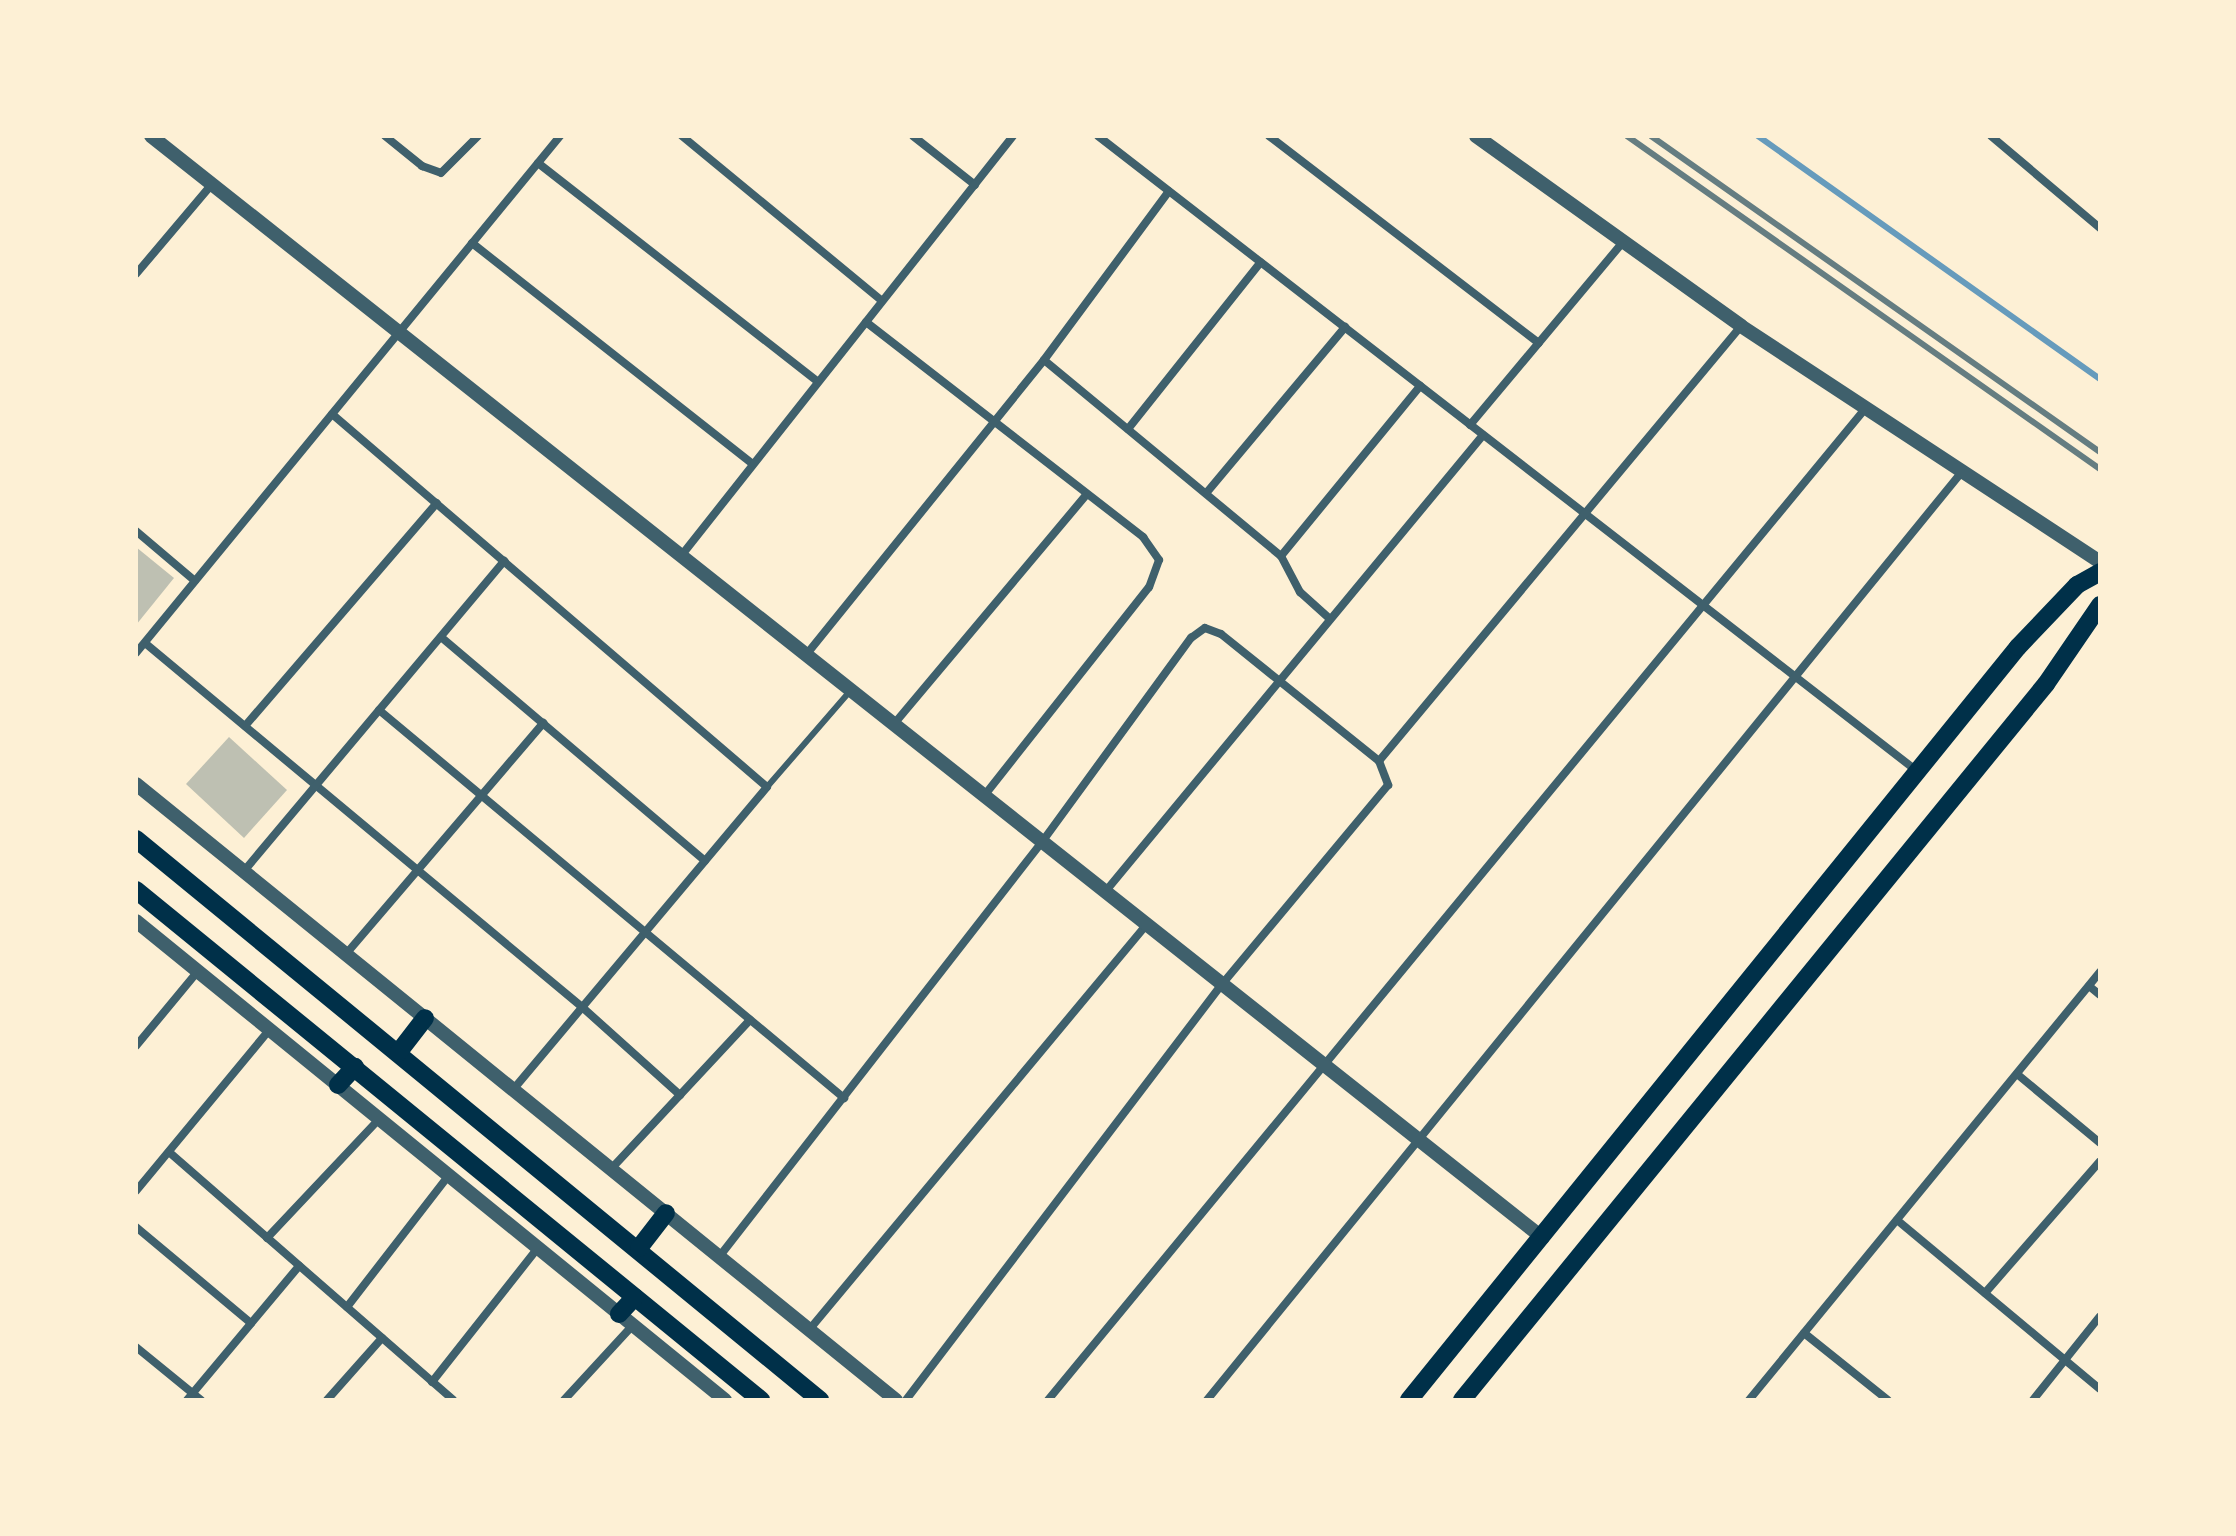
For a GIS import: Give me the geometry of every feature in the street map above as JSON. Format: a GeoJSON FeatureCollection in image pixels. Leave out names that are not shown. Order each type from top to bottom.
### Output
{"type":"FeatureCollection","features":[{"type":"Feature","properties":{"kind":"main road"},"geometry":{"type":"LineString","coordinates":[[1409,1400],[2036,626],[2077,585],[2100,572]]}},
{"type":"Feature","properties":{"kind":"main road"},"geometry":{"type":"LineString","coordinates":[[1462,1400],[2046,684],[2100,605]]}},
{"type":"Feature","properties":{"kind":"main road"},"geometry":{"type":"LineString","coordinates":[[136,839],[639,1248],[820,1400]]}},
{"type":"Feature","properties":{"kind":"main road"},"geometry":{"type":"LineString","coordinates":[[136,890],[761,1400]]}},
{"type":"Feature","properties":{"kind":"main road"},"geometry":{"type":"LineString","coordinates":[[398,1053],[425,1018]]}},
{"type":"Feature","properties":{"kind":"main road"},"geometry":{"type":"LineString","coordinates":[[338,1085],[355,1067]]}},
{"type":"Feature","properties":{"kind":"main road"},"geometry":{"type":"LineString","coordinates":[[639,1248],[666,1213]]}},
{"type":"Feature","properties":{"kind":"main road"},"geometry":{"type":"LineString","coordinates":[[626,1319],[635,1297]]}},
{"type":"Feature","properties":{"kind":"street"},"geometry":{"type":"LineString","coordinates":[[151,136],[1543,1238]]}},
{"type":"Feature","properties":{"kind":"street"},"geometry":{"type":"LineString","coordinates":[[385,136],[422,166],[441,173],[478,136]]}},
{"type":"Feature","properties":{"kind":"street"},"geometry":{"type":"LineString","coordinates":[[136,653],[560,136]]}},
{"type":"Feature","properties":{"kind":"street"},"geometry":{"type":"LineString","coordinates":[[682,136],[882,301]]}},
{"type":"Feature","properties":{"kind":"street"},"geometry":{"type":"LineString","coordinates":[[913,136],[975,185]]}},
{"type":"Feature","properties":{"kind":"street"},"geometry":{"type":"LineString","coordinates":[[681,556],[1013,136]]}},
{"type":"Feature","properties":{"kind":"street"},"geometry":{"type":"LineString","coordinates":[[1098,136],[1917,771]]}},
{"type":"Feature","properties":{"kind":"street"},"geometry":{"type":"LineString","coordinates":[[1269,136],[1539,343]]}},
{"type":"Feature","properties":{"kind":"street"},"geometry":{"type":"LineString","coordinates":[[1476,136],[1741,326],[1960,474],[2100,562]]}},
{"type":"Feature","properties":{"kind":"street"},"geometry":{"type":"LineString","coordinates":[[1991,136],[2100,228]]}},
{"type":"Feature","properties":{"kind":"street"},"geometry":{"type":"LineString","coordinates":[[538,163],[818,382]]}},
{"type":"Feature","properties":{"kind":"street"},"geometry":{"type":"LineString","coordinates":[[136,274],[212,184]]}},
{"type":"Feature","properties":{"kind":"street"},"geometry":{"type":"LineString","coordinates":[[806,655],[1044,360],[1169,191]]}},
{"type":"Feature","properties":{"kind":"street"},"geometry":{"type":"LineString","coordinates":[[1470,425],[1625,241]]}},
{"type":"Feature","properties":{"kind":"street"},"geometry":{"type":"LineString","coordinates":[[472,243],[753,464]]}},
{"type":"Feature","properties":{"kind":"street"},"geometry":{"type":"LineString","coordinates":[[1128,429],[1261,262]]}},
{"type":"Feature","properties":{"kind":"street"},"geometry":{"type":"LineString","coordinates":[[866,322],[1153,547],[1157,575],[984,796]]}},
{"type":"Feature","properties":{"kind":"street"},"geometry":{"type":"LineString","coordinates":[[1379,761],[1587,515],[1741,326]]}},
{"type":"Feature","properties":{"kind":"street"},"geometry":{"type":"LineString","coordinates":[[1208,491],[1345,327]]}},
{"type":"Feature","properties":{"kind":"street"},"geometry":{"type":"LineString","coordinates":[[1044,360],[1208,491],[1281,556],[1300,592],[1330,619]]}},
{"type":"Feature","properties":{"kind":"street"},"geometry":{"type":"LineString","coordinates":[[1281,556],[1420,386]]}},
{"type":"Feature","properties":{"kind":"street"},"geometry":{"type":"LineString","coordinates":[[1048,1400],[1865,409]]}},
{"type":"Feature","properties":{"kind":"street"},"geometry":{"type":"LineString","coordinates":[[332,414],[767,787],[513,1090]]}},
{"type":"Feature","properties":{"kind":"street"},"geometry":{"type":"LineString","coordinates":[[1105,892],[1483,435]]}},
{"type":"Feature","properties":{"kind":"street"},"geometry":{"type":"LineString","coordinates":[[1207,1400],[1960,474]]}},
{"type":"Feature","properties":{"kind":"street"},"geometry":{"type":"LineString","coordinates":[[894,724],[1087,494]]}},
{"type":"Feature","properties":{"kind":"street"},"geometry":{"type":"LineString","coordinates":[[245,726],[437,503]]}},
{"type":"Feature","properties":{"kind":"street"},"geometry":{"type":"LineString","coordinates":[[136,531],[195,581]]}},
{"type":"Feature","properties":{"kind":"street"},"geometry":{"type":"LineString","coordinates":[[244,871],[504,561]]}},
{"type":"Feature","properties":{"kind":"street"},"geometry":{"type":"LineString","coordinates":[[719,1257],[1042,842],[1197,632],[1214,629],[1379,761],[1388,775],[1385,791],[1222,984],[906,1400]]}},
{"type":"Feature","properties":{"kind":"street"},"geometry":{"type":"LineString","coordinates":[[441,637],[705,861]]}},
{"type":"Feature","properties":{"kind":"street"},"geometry":{"type":"LineString","coordinates":[[145,643],[582,1007],[680,1095]]}},
{"type":"Feature","properties":{"kind":"street"},"geometry":{"type":"LineString","coordinates":[[379,710],[844,1098]]}},
{"type":"Feature","properties":{"kind":"street"},"geometry":{"type":"LineString","coordinates":[[346,954],[543,723]]}},
{"type":"Feature","properties":{"kind":"street"},"geometry":{"type":"LineString","coordinates":[[136,784],[896,1400]]}},
{"type":"Feature","properties":{"kind":"street"},"geometry":{"type":"LineString","coordinates":[[136,921],[626,1319],[718,1398]]}},
{"type":"Feature","properties":{"kind":"street"},"geometry":{"type":"LineString","coordinates":[[809,1330],[1147,924]]}},
{"type":"Feature","properties":{"kind":"street"},"geometry":{"type":"LineString","coordinates":[[136,1046],[198,971]]}},
{"type":"Feature","properties":{"kind":"street"},"geometry":{"type":"LineString","coordinates":[[1749,1400],[2100,972]]}},
{"type":"Feature","properties":{"kind":"street"},"geometry":{"type":"LineString","coordinates":[[2089,986],[2100,995]]}},
{"type":"Feature","properties":{"kind":"street"},"geometry":{"type":"LineString","coordinates":[[611,1169],[750,1020]]}},
{"type":"Feature","properties":{"kind":"street"},"geometry":{"type":"LineString","coordinates":[[136,1191],[269,1030]]}},
{"type":"Feature","properties":{"kind":"street"},"geometry":{"type":"LineString","coordinates":[[2017,1074],[2100,1143]]}},
{"type":"Feature","properties":{"kind":"street"},"geometry":{"type":"LineString","coordinates":[[267,1238],[379,1119]]}},
{"type":"Feature","properties":{"kind":"street"},"geometry":{"type":"LineString","coordinates":[[169,1152],[453,1400]]}},
{"type":"Feature","properties":{"kind":"street"},"geometry":{"type":"LineString","coordinates":[[1985,1293],[2100,1161]]}},
{"type":"Feature","properties":{"kind":"street"},"geometry":{"type":"LineString","coordinates":[[347,1307],[449,1175]]}},
{"type":"Feature","properties":{"kind":"street"},"geometry":{"type":"LineString","coordinates":[[1897,1220],[2100,1389]]}},
{"type":"Feature","properties":{"kind":"street"},"geometry":{"type":"LineString","coordinates":[[136,1227],[251,1323]]}},
{"type":"Feature","properties":{"kind":"street"},"geometry":{"type":"LineString","coordinates":[[432,1382],[538,1248]]}},
{"type":"Feature","properties":{"kind":"street"},"geometry":{"type":"LineString","coordinates":[[190,1396],[299,1266]]}},
{"type":"Feature","properties":{"kind":"street"},"geometry":{"type":"LineString","coordinates":[[2033,1400],[2100,1316]]}},
{"type":"Feature","properties":{"kind":"street"},"geometry":{"type":"LineString","coordinates":[[564,1400],[626,1319]]}},
{"type":"Feature","properties":{"kind":"street"},"geometry":{"type":"LineString","coordinates":[[1804,1333],[1888,1400]]}},
{"type":"Feature","properties":{"kind":"street"},"geometry":{"type":"LineString","coordinates":[[327,1400],[382,1338]]}},
{"type":"Feature","properties":{"kind":"street"},"geometry":{"type":"LineString","coordinates":[[136,1347],[190,1396],[201,1400]]}},
{"type":"Feature","properties":{"kind":"lane"},"geometry":{"type":"LineString","coordinates":[[767,787],[851,690]]}},
{"type":"Feature","properties":{"kind":"building"},"geometry":{"type":"Polygon","coordinates":[[[136,547],[174,578],[136,625],[136,547]]]}},
{"type":"Feature","properties":{"kind":"building"},"geometry":{"type":"Polygon","coordinates":[[[229,737],[287,790],[244,838],[186,784],[229,737]]]}},
{"type":"Feature","properties":{"kind":"waterway"},"geometry":{"type":"LineString","coordinates":[[1758,136],[2100,379]]}},
{"type":"Feature","properties":{"kind":"railway"},"geometry":{"type":"LineString","coordinates":[[1627,136],[2100,469]]}},
{"type":"Feature","properties":{"kind":"railway"},"geometry":{"type":"LineString","coordinates":[[1651,136],[2100,452]]}}]}
